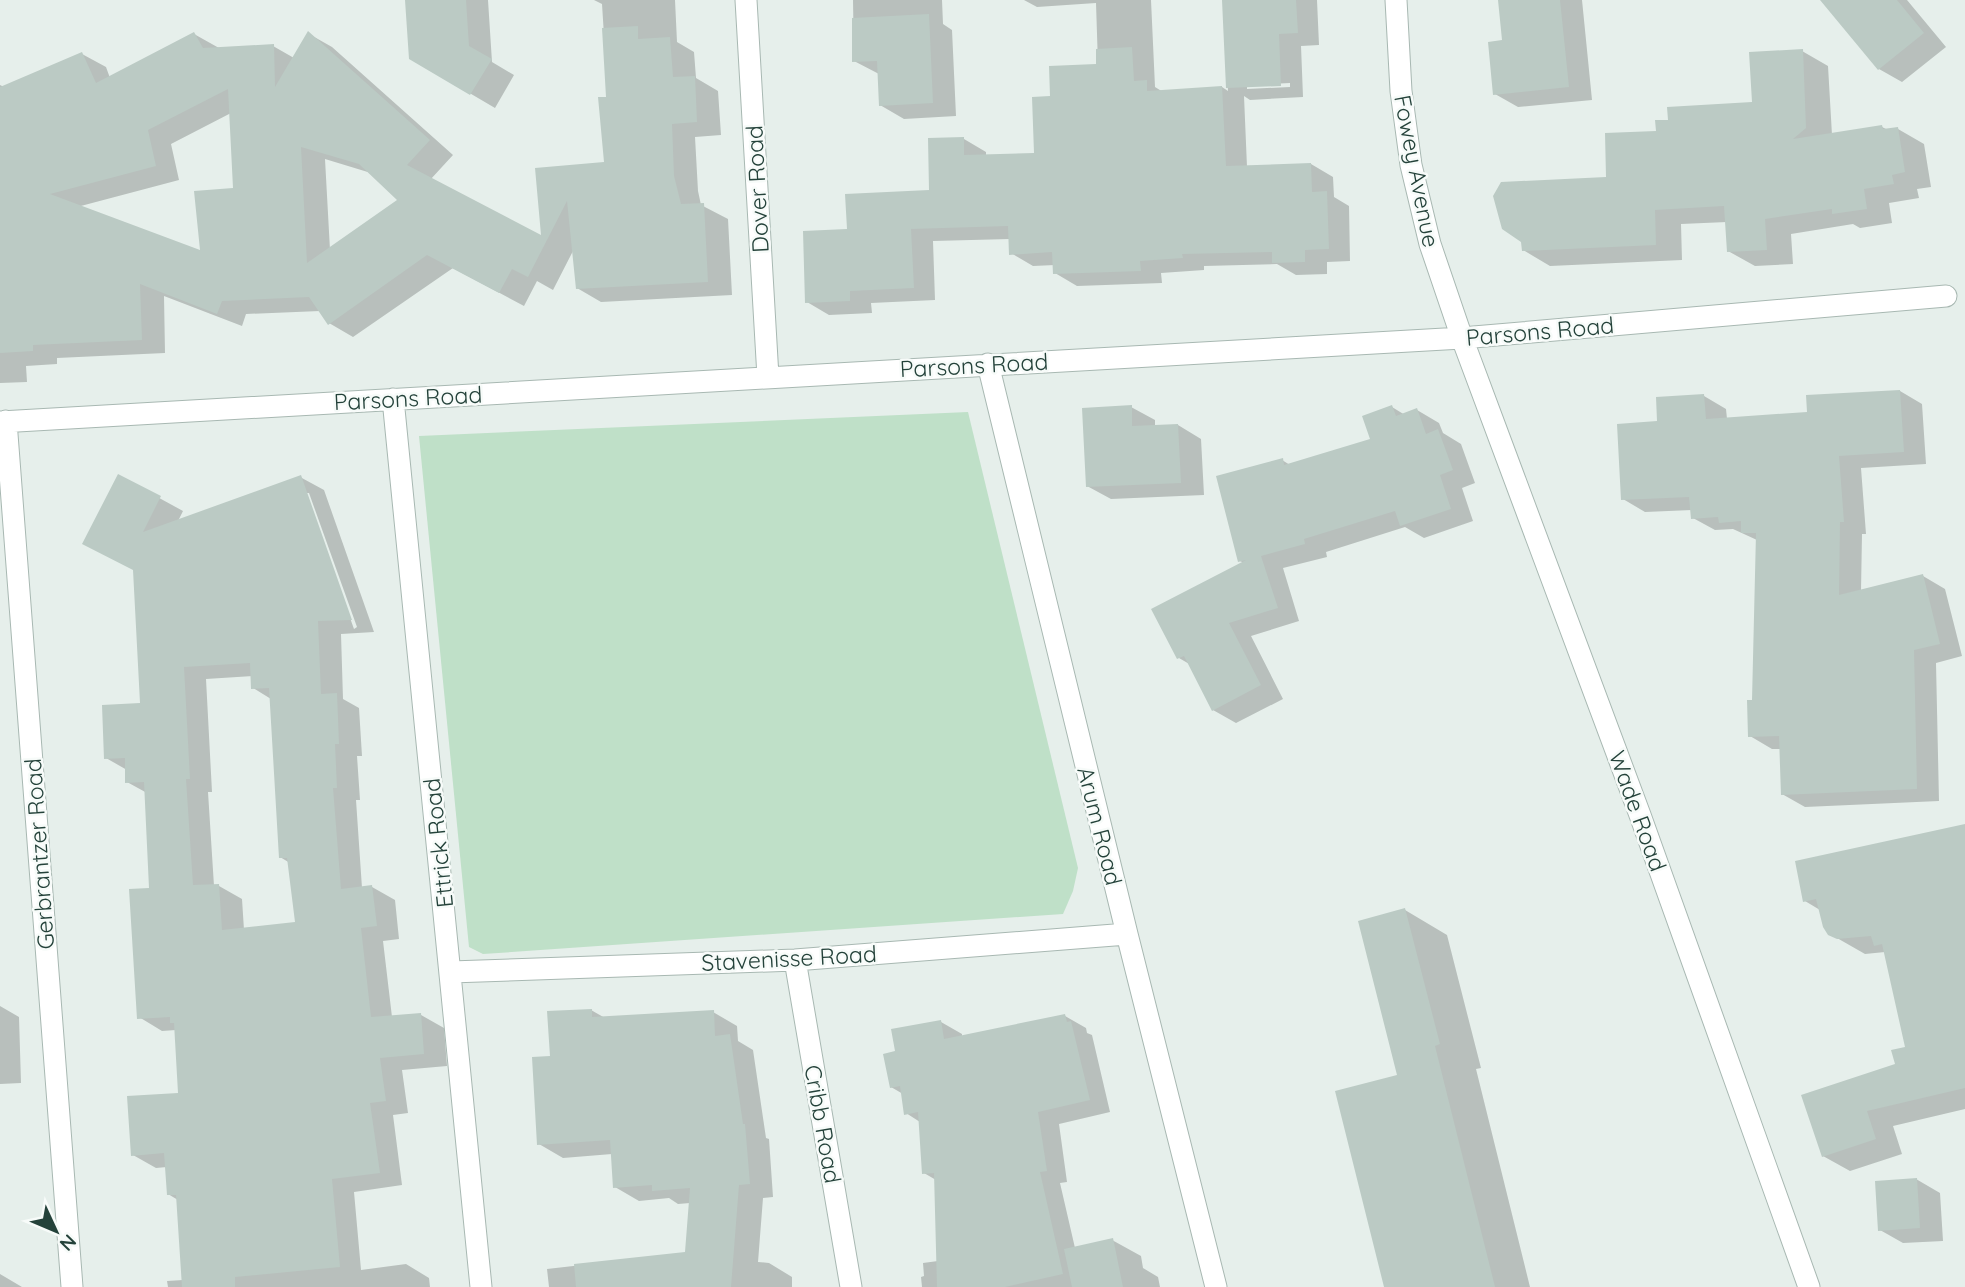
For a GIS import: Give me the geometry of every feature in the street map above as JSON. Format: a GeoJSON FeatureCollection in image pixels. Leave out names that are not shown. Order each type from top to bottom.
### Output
{"type":"FeatureCollection","features":[{"type":"Feature","properties":{"kind":"street","name":"Dover Road"},"geometry":{"type":"LineString","coordinates":[[746,0],[768,377]]}},
{"type":"Feature","properties":{"kind":"street","name":"Fowey Avenue"},"geometry":{"type":"LineString","coordinates":[[1396,0],[1401,91],[1411,165],[1430,244],[1462,338]]}},
{"type":"Feature","properties":{"kind":"street","name":"Parsons Road"},"geometry":{"type":"LineString","coordinates":[[3,422],[1462,338],[1946,296]]}},
{"type":"Feature","properties":{"kind":"street","name":"Wade Road"},"geometry":{"type":"LineString","coordinates":[[1462,338],[1635,803],[1809,1287]]}},
{"type":"Feature","properties":{"kind":"street","name":"Arum Road"},"geometry":{"type":"LineString","coordinates":[[988,365],[1126,934],[1216,1287]]}},
{"type":"Feature","properties":{"kind":"street","name":"Ettrick Road"},"geometry":{"type":"LineString","coordinates":[[393,399],[481,1287]]}},
{"type":"Feature","properties":{"kind":"street","name":"Gerbrantzer Road"},"geometry":{"type":"LineString","coordinates":[[3,422],[72,1287]]}},
{"type":"Feature","properties":{"kind":"street","name":"Stavenisse Road"},"geometry":{"type":"LineString","coordinates":[[451,972],[795,960],[1126,934]]}},
{"type":"Feature","properties":{"kind":"street","name":"Cribb Road"},"geometry":{"type":"LineString","coordinates":[[795,960],[851,1287]]}},
{"type":"Feature","properties":{"kind":"green space"},"geometry":{"type":"Polygon","coordinates":[[[968,412],[1078,868],[1073,891],[1063,914],[483,954],[469,947],[419,436],[968,412]]]}},
{"type":"Feature","properties":{"kind":"building"},"geometry":{"type":"Polygon","coordinates":[[[405,0],[466,0],[469,46],[492,59],[470,95],[409,59],[405,0]]]}},
{"type":"Feature","properties":{"kind":"building"},"geometry":{"type":"Polygon","coordinates":[[[1222,0],[1296,0],[1298,33],[1279,34],[1281,86],[1226,88],[1222,0]]]}},
{"type":"Feature","properties":{"kind":"building"},"geometry":{"type":"Polygon","coordinates":[[[1498,0],[1560,0],[1569,87],[1493,95],[1488,42],[1502,40],[1498,0]]]}},
{"type":"Feature","properties":{"kind":"building"},"geometry":{"type":"Polygon","coordinates":[[[1820,0],[1897,0],[1924,33],[1878,70],[1820,0]]]}},
{"type":"Feature","properties":{"kind":"building"},"geometry":{"type":"Polygon","coordinates":[[[929,14],[933,103],[879,106],[877,61],[852,62],[852,18],[929,14]]]}},
{"type":"Feature","properties":{"kind":"building"},"geometry":{"type":"Polygon","coordinates":[[[638,26],[638,39],[670,37],[673,77],[695,76],[697,122],[672,124],[674,176],[681,204],[704,203],[708,282],[576,289],[567,201],[528,277],[512,269],[499,293],[427,255],[328,325],[309,297],[222,301],[217,314],[140,284],[142,340],[33,345],[33,351],[0,353],[0,87],[82,52],[96,83],[194,32],[203,48],[274,44],[275,87],[308,31],[430,140],[407,165],[541,235],[535,168],[604,162],[598,97],[606,97],[602,28],[638,26]],[[228,89],[148,130],[156,166],[50,194],[200,250],[194,191],[233,188],[228,89]],[[301,147],[307,263],[397,200],[359,164],[301,147]]]}},
{"type":"Feature","properties":{"kind":"building"},"geometry":{"type":"Polygon","coordinates":[[[1132,47],[1134,81],[1147,80],[1147,91],[1222,86],[1226,166],[1311,163],[1312,192],[1327,191],[1329,249],[1305,250],[1305,262],[1272,263],[1272,252],[1182,254],[1183,258],[1140,261],[1141,271],[1053,274],[1052,252],[1009,255],[1008,226],[911,229],[914,288],[850,291],[850,301],[805,303],[803,231],[847,229],[845,194],[929,190],[928,138],[964,137],[964,155],[1034,153],[1032,97],[1050,96],[1049,66],[1096,64],[1096,49],[1132,47]]]}},
{"type":"Feature","properties":{"kind":"building"},"geometry":{"type":"Polygon","coordinates":[[[1803,49],[1806,128],[1793,139],[1882,125],[1883,129],[1898,127],[1905,172],[1892,175],[1894,184],[1864,189],[1867,209],[1832,214],[1832,209],[1765,219],[1767,250],[1727,252],[1724,206],[1655,210],[1656,245],[1522,251],[1521,242],[1502,229],[1493,196],[1501,182],[1606,177],[1605,133],[1656,131],[1655,120],[1668,120],[1667,107],[1752,102],[1749,52],[1803,49]]]}},
{"type":"Feature","properties":{"kind":"building"},"geometry":{"type":"Polygon","coordinates":[[[1900,390],[1904,452],[1839,456],[1844,522],[1840,522],[1839,595],[1923,574],[1940,644],[1914,650],[1917,789],[1781,795],[1779,736],[1748,737],[1747,700],[1752,700],[1756,533],[1741,533],[1741,521],[1719,523],[1718,517],[1691,519],[1689,497],[1621,500],[1617,424],[1657,421],[1656,397],[1704,394],[1706,419],[1807,412],[1806,395],[1900,390]]]}},
{"type":"Feature","properties":{"kind":"building"},"geometry":{"type":"Polygon","coordinates":[[[1132,405],[1132,426],[1178,424],[1181,483],[1086,487],[1082,408],[1132,405]]]}},
{"type":"Feature","properties":{"kind":"building"},"geometry":{"type":"Polygon","coordinates":[[[1392,405],[1396,416],[1417,408],[1426,434],[1438,429],[1453,470],[1440,475],[1451,509],[1400,526],[1395,511],[1304,539],[1305,544],[1261,556],[1278,608],[1229,623],[1261,685],[1212,711],[1184,656],[1177,659],[1151,609],[1246,560],[1238,562],[1216,476],[1283,458],[1284,465],[1370,439],[1362,416],[1392,405]]]}},
{"type":"Feature","properties":{"kind":"building"},"geometry":{"type":"Polygon","coordinates":[[[118,474],[161,496],[143,532],[301,475],[352,620],[318,621],[321,694],[337,693],[339,744],[335,744],[337,788],[333,788],[341,889],[372,885],[377,926],[361,928],[371,1017],[421,1013],[424,1054],[380,1058],[386,1101],[370,1103],[380,1173],[332,1179],[340,1267],[235,1277],[235,1287],[182,1287],[176,1195],[167,1195],[164,1153],[131,1156],[127,1096],[178,1093],[174,1023],[170,1023],[170,1017],[137,1019],[129,889],[149,888],[144,782],[125,783],[125,758],[104,759],[102,705],[140,703],[133,570],[82,544],[118,474]],[[250,663],[184,667],[190,779],[186,779],[193,885],[219,884],[222,930],[295,922],[287,858],[279,858],[269,688],[251,689],[250,663]]]}},
{"type":"Feature","properties":{"kind":"building"},"geometry":{"type":"Polygon","coordinates":[[[1965,824],[1965,1088],[1867,1111],[1876,1139],[1822,1157],[1801,1095],[1895,1064],[1891,1050],[1905,1047],[1882,944],[1874,946],[1871,936],[1837,939],[1828,935],[1823,927],[1816,899],[1803,902],[1795,861],[1965,824]]]}},
{"type":"Feature","properties":{"kind":"building"},"geometry":{"type":"Polygon","coordinates":[[[1405,908],[1440,1044],[1435,1046],[1495,1287],[1384,1287],[1335,1091],[1397,1075],[1358,921],[1405,908]]]}},
{"type":"Feature","properties":{"kind":"building"},"geometry":{"type":"Polygon","coordinates":[[[592,1009],[592,1017],[714,1010],[715,1036],[730,1034],[745,1124],[750,1184],[739,1185],[731,1287],[576,1287],[574,1264],[685,1252],[690,1188],[652,1191],[652,1185],[613,1188],[610,1140],[537,1145],[532,1057],[550,1056],[547,1011],[592,1009]]]}},
{"type":"Feature","properties":{"kind":"building"},"geometry":{"type":"Polygon","coordinates":[[[1065,1014],[1067,1022],[1071,1021],[1090,1100],[1038,1112],[1047,1171],[1040,1172],[1063,1274],[1005,1287],[937,1287],[934,1173],[922,1174],[918,1112],[904,1115],[900,1086],[890,1088],[883,1054],[895,1051],[891,1029],[941,1020],[944,1039],[1065,1014]]]}},
{"type":"Feature","properties":{"kind":"building"},"geometry":{"type":"Polygon","coordinates":[[[1917,1178],[1920,1228],[1878,1231],[1875,1181],[1917,1178]]]}},
{"type":"Feature","properties":{"kind":"building"},"geometry":{"type":"Polygon","coordinates":[[[1113,1238],[1123,1287],[1072,1287],[1064,1249],[1113,1238]]]}}]}
